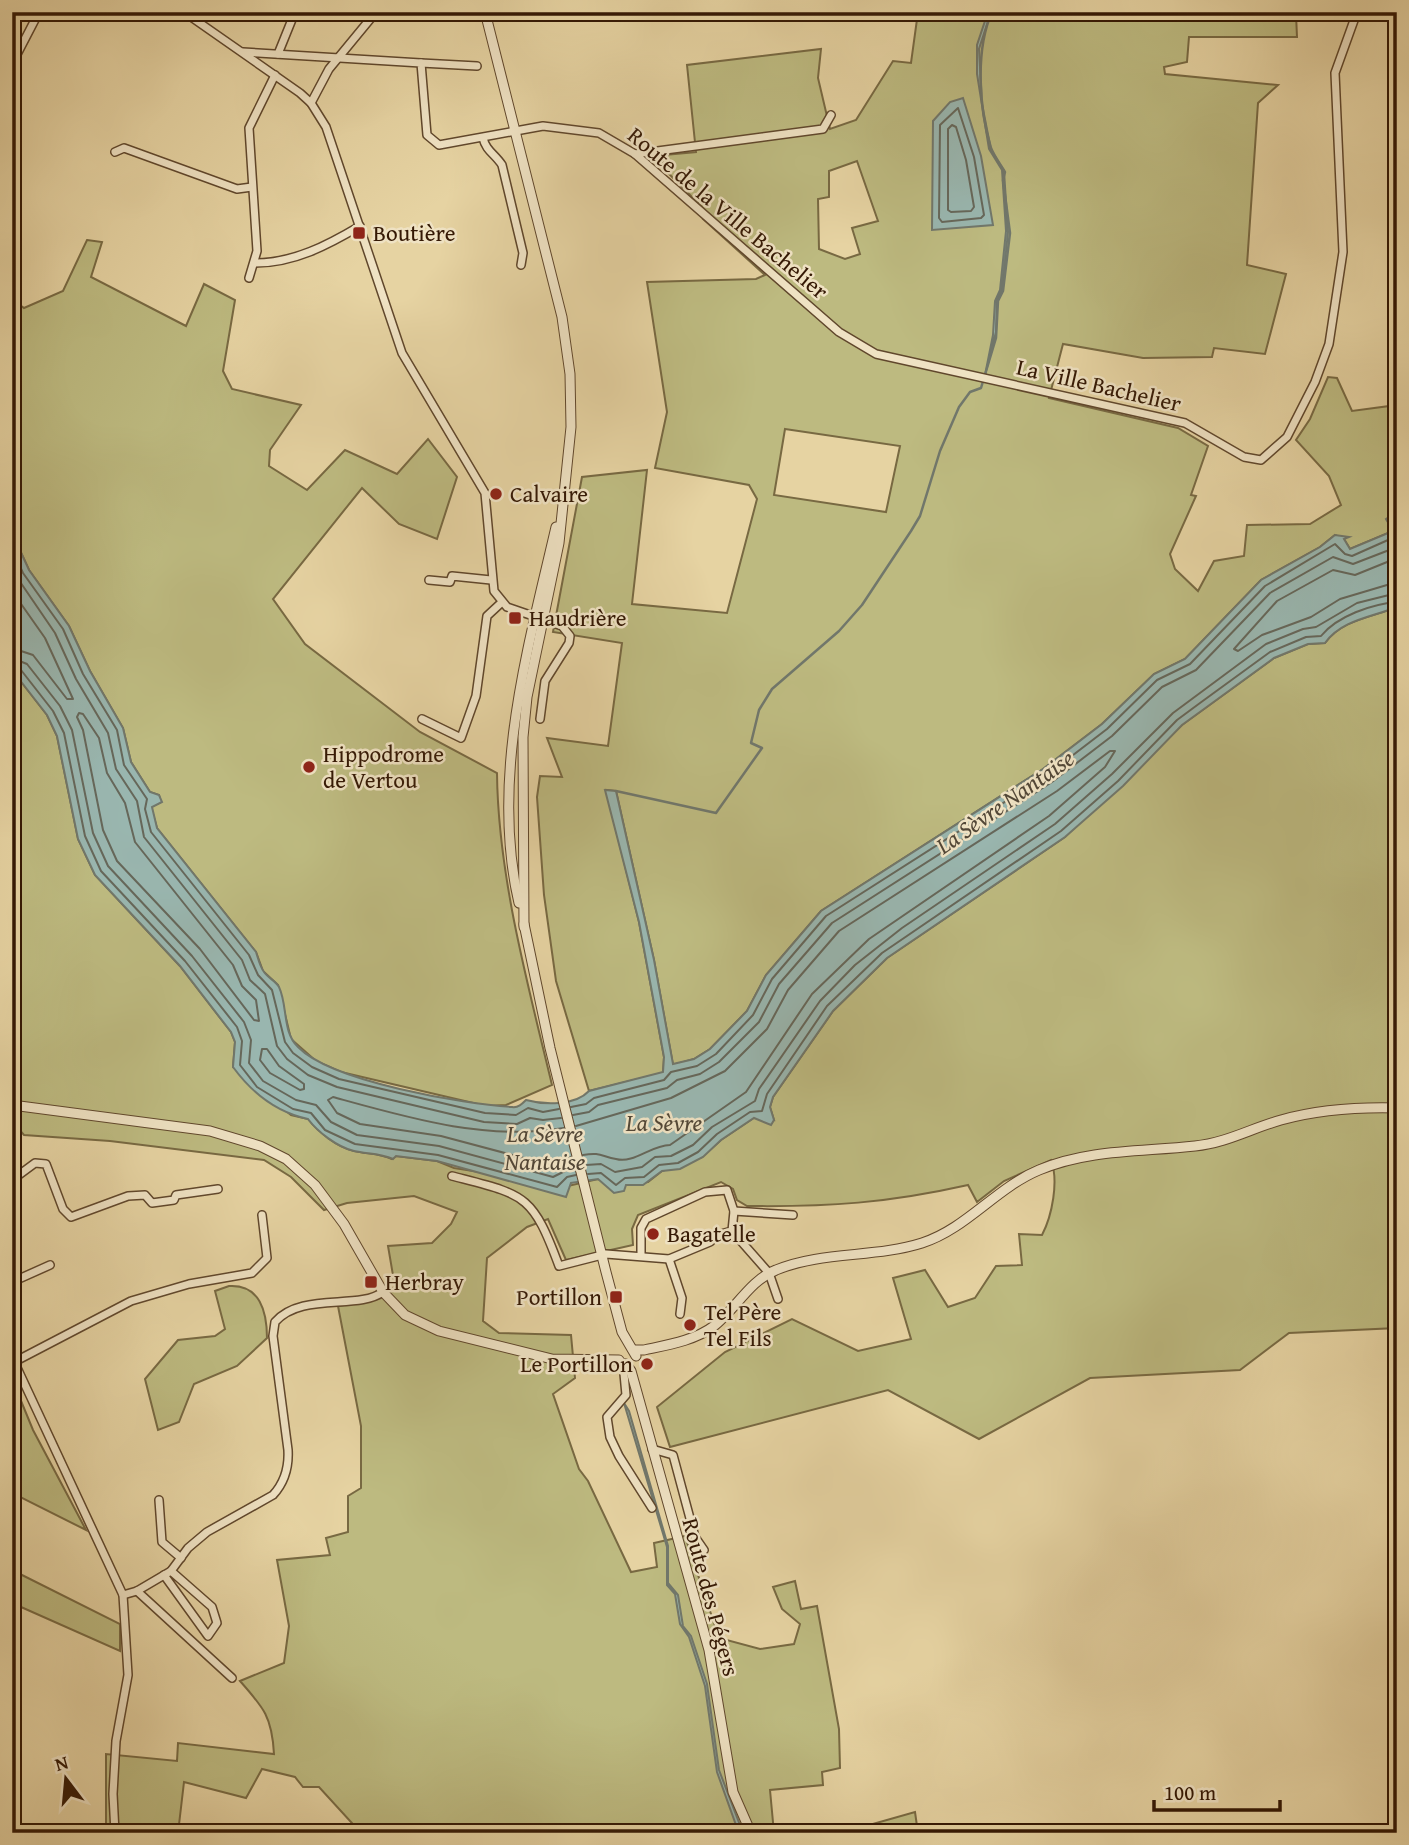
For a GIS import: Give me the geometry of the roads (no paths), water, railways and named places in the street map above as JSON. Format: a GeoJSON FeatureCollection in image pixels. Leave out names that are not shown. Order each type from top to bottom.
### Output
{"type":"FeatureCollection","features":[{"type":"Feature","properties":{"kind":"street"},"geometry":{"type":"LineString","coordinates":[[12,64],[39,12]]}},
{"type":"Feature","properties":{"kind":"street"},"geometry":{"type":"LineString","coordinates":[[184,12],[243,51],[311,103],[335,148],[402,353],[485,493],[491,580],[501,603],[520,614],[562,626],[570,636],[566,649],[545,681],[540,719]]}},
{"type":"Feature","properties":{"kind":"street"},"geometry":{"type":"LineString","coordinates":[[278,54],[295,12]]}},
{"type":"Feature","properties":{"kind":"street"},"geometry":{"type":"LineString","coordinates":[[311,103],[324,76],[376,12]]}},
{"type":"Feature","properties":{"kind":"street"},"geometry":{"type":"LineString","coordinates":[[485,12],[562,317],[570,374],[571,427],[559,543],[515,715],[509,809],[513,867],[524,927]]}},
{"type":"Feature","properties":{"kind":"street","name":"La Ville Bachelier"},"geometry":{"type":"LineString","coordinates":[[985,379],[1185,423],[1244,457],[1261,460],[1287,437],[1315,382],[1329,344],[1343,253],[1335,73],[1357,12]]}},
{"type":"Feature","properties":{"kind":"street"},"geometry":{"type":"LineString","coordinates":[[243,51],[477,66]]}},
{"type":"Feature","properties":{"kind":"street","name":"Route de la Ville Bachelier"},"geometry":{"type":"LineString","coordinates":[[421,63],[427,135],[439,145],[446,146],[543,126],[600,133],[635,154],[854,343],[892,359],[985,379]]}},
{"type":"Feature","properties":{"kind":"street"},"geometry":{"type":"LineString","coordinates":[[249,278],[255,263],[250,128],[275,75]]}},
{"type":"Feature","properties":{"kind":"street"},"geometry":{"type":"LineString","coordinates":[[635,154],[823,129],[831,115]]}},
{"type":"Feature","properties":{"kind":"street"},"geometry":{"type":"LineString","coordinates":[[482,138],[487,150],[496,156],[502,165],[523,253],[522,265]]}},
{"type":"Feature","properties":{"kind":"street"},"geometry":{"type":"LineString","coordinates":[[115,152],[124,148],[237,188],[252,187]]}},
{"type":"Feature","properties":{"kind":"street"},"geometry":{"type":"LineString","coordinates":[[255,263],[272,263],[304,256],[360,226]]}},
{"type":"Feature","properties":{"kind":"street"},"geometry":{"type":"LineString","coordinates":[[429,580],[450,582],[452,576],[491,580]]}},
{"type":"Feature","properties":{"kind":"street"},"geometry":{"type":"LineString","coordinates":[[422,719],[461,738],[476,696],[487,616],[501,603]]}},
{"type":"Feature","properties":{"kind":"street"},"geometry":{"type":"LineString","coordinates":[[524,927],[522,763],[527,697],[539,619]]}},
{"type":"Feature","properties":{"kind":"street","name":"Route des Pégers"},"geometry":{"type":"LineString","coordinates":[[524,927],[560,1089],[627,1357],[709,1650],[733,1792],[751,1833]]}},
{"type":"Feature","properties":{"kind":"street"},"geometry":{"type":"LineString","coordinates":[[12,1105],[210,1131],[260,1146],[286,1159],[316,1185],[344,1224],[383,1292],[405,1315],[439,1332],[552,1359],[580,1362],[627,1357],[703,1333],[769,1273],[794,1265],[923,1243],[942,1235],[1023,1178],[1074,1158],[1196,1146],[1302,1115],[1397,1108]]}},
{"type":"Feature","properties":{"kind":"street"},"geometry":{"type":"LineString","coordinates":[[12,1180],[35,1163],[46,1164],[64,1209],[72,1217],[128,1196],[145,1195],[152,1203],[174,1200],[176,1195],[218,1189]]}},
{"type":"Feature","properties":{"kind":"street"},"geometry":{"type":"LineString","coordinates":[[452,1176],[509,1191],[530,1206],[543,1223],[559,1266],[602,1255],[641,1255],[669,1259],[710,1242],[717,1235],[732,1231]]}},
{"type":"Feature","properties":{"kind":"street"},"geometry":{"type":"LineString","coordinates":[[641,1255],[641,1228],[646,1219],[667,1208],[722,1188],[729,1194],[734,1211],[732,1231],[769,1273],[778,1299]]}},
{"type":"Feature","properties":{"kind":"street"},"geometry":{"type":"LineString","coordinates":[[734,1211],[793,1214]]}},
{"type":"Feature","properties":{"kind":"street"},"geometry":{"type":"LineString","coordinates":[[116,1833],[113,1794],[116,1741],[128,1675],[123,1595],[13,1359],[131,1301],[189,1284],[252,1273],[267,1258],[262,1215]]}},
{"type":"Feature","properties":{"kind":"street"},"geometry":{"type":"LineString","coordinates":[[669,1259],[682,1298],[680,1314]]}},
{"type":"Feature","properties":{"kind":"street"},"geometry":{"type":"LineString","coordinates":[[12,1282],[50,1265]]}},
{"type":"Feature","properties":{"kind":"street"},"geometry":{"type":"LineString","coordinates":[[123,1595],[137,1591],[167,1573],[207,1532],[273,1495],[285,1478],[288,1450],[273,1336],[275,1322],[293,1309],[370,1297],[383,1292]]}},
{"type":"Feature","properties":{"kind":"street"},"geometry":{"type":"LineString","coordinates":[[627,1357],[626,1395],[607,1417],[610,1437],[652,1508]]}},
{"type":"Feature","properties":{"kind":"street"},"geometry":{"type":"LineString","coordinates":[[652,1449],[673,1455],[695,1536],[704,1550]]}},
{"type":"Feature","properties":{"kind":"street"},"geometry":{"type":"LineString","coordinates":[[159,1500],[162,1542],[181,1558]]}},
{"type":"Feature","properties":{"kind":"street"},"geometry":{"type":"LineString","coordinates":[[167,1573],[212,1607],[217,1623],[208,1636],[167,1573]]}},
{"type":"Feature","properties":{"kind":"street"},"geometry":{"type":"LineString","coordinates":[[137,1591],[232,1678]]}},
{"type":"Feature","properties":{"kind":"water"},"geometry":{"type":"Polygon","coordinates":[[[988,12],[991,12],[979,49],[982,104],[991,150],[1004,171],[1008,232],[1002,290],[997,300],[996,332],[985,375],[993,335],[995,301],[1000,290],[1006,231],[1002,170],[989,149],[977,74],[977,45],[988,12]]]}},
{"type":"Feature","properties":{"kind":"water"},"geometry":{"type":"Polygon","coordinates":[[[963,98],[981,156],[993,225],[932,230],[933,121],[950,102],[963,98]]]}},
{"type":"Feature","properties":{"kind":"water"},"geometry":{"type":"Polygon","coordinates":[[[1392,515],[1397,525],[1397,607],[1348,624],[1325,643],[1308,644],[1274,658],[1182,725],[1123,786],[1065,837],[887,958],[833,1011],[773,1097],[770,1107],[774,1120],[771,1125],[754,1118],[721,1140],[703,1157],[680,1169],[662,1171],[643,1185],[626,1185],[624,1191],[614,1193],[598,1179],[571,1183],[566,1197],[437,1161],[396,1156],[393,1159],[354,1151],[328,1138],[308,1119],[285,1112],[256,1093],[233,1067],[235,1042],[231,1032],[180,966],[95,875],[78,839],[57,736],[47,715],[12,670],[12,533],[29,570],[69,626],[90,671],[123,728],[131,762],[150,792],[159,795],[162,802],[152,807],[157,828],[256,952],[264,972],[278,985],[287,1026],[298,1047],[315,1060],[339,1071],[368,1081],[432,1096],[512,1107],[526,1100],[541,1103],[568,1102],[589,1091],[663,1072],[664,1057],[639,922],[605,790],[616,791],[654,960],[673,1064],[694,1059],[710,1049],[747,1011],[766,975],[821,911],[1043,769],[1102,724],[1154,674],[1185,659],[1261,580],[1320,547],[1335,535],[1349,537],[1344,539],[1350,549],[1393,531],[1386,519],[1392,515]]]}},
{"type":"Feature","properties":{"kind":"water"},"geometry":{"type":"Polygon","coordinates":[[[624,1403],[629,1411],[668,1546],[668,1583],[678,1595],[683,1626],[691,1636],[707,1684],[719,1770],[743,1833],[730,1833],[737,1828],[717,1772],[705,1686],[689,1637],[680,1624],[675,1594],[667,1585],[667,1547],[624,1403]]]}},
{"type":"Feature","properties":{"kind":"waterway"},"geometry":{"type":"LineString","coordinates":[[616,791],[716,813],[762,748],[751,743],[759,710],[772,689],[839,631],[862,605],[920,516],[940,451],[959,407],[970,392],[981,388],[996,338],[998,301],[1003,291],[1010,233],[1003,180],[1005,172],[992,151],[987,133],[981,80],[983,44],[992,12]]}},
{"type":"Feature","properties":{"kind":"place","name":"Boutière"},"geometry":{"type":"Point","coordinates":[359,233]}},
{"type":"Feature","properties":{"kind":"place","name":"Calvaire"},"geometry":{"type":"Point","coordinates":[496,494]}},
{"type":"Feature","properties":{"kind":"place","name":"Haudrière"},"geometry":{"type":"Point","coordinates":[515,618]}},
{"type":"Feature","properties":{"kind":"place","name":"Hippodrome de Vertou"},"geometry":{"type":"Point","coordinates":[309,767]}},
{"type":"Feature","properties":{"kind":"place","name":"Bagatelle"},"geometry":{"type":"Point","coordinates":[653,1234]}},
{"type":"Feature","properties":{"kind":"place","name":"Herbray"},"geometry":{"type":"Point","coordinates":[371,1282]}},
{"type":"Feature","properties":{"kind":"place","name":"Portillon"},"geometry":{"type":"Point","coordinates":[616,1297]}},
{"type":"Feature","properties":{"kind":"place","name":"Tel Père Tel Fils"},"geometry":{"type":"Point","coordinates":[690,1325]}},
{"type":"Feature","properties":{"kind":"place","name":"Le Portillon"},"geometry":{"type":"Point","coordinates":[647,1364]}},
{"type":"Feature","properties":{"kind":"water label","name":"La Sèvre Nantaise"},"geometry":{"type":"Point","coordinates":[1005,802]}},
{"type":"Feature","properties":{"kind":"water label","name":"La Sèvre"},"geometry":{"type":"Point","coordinates":[664,1123]}},
{"type":"Feature","properties":{"kind":"water label","name":"La Sèvre Nantaise"},"geometry":{"type":"Point","coordinates":[545,1148]}}]}
